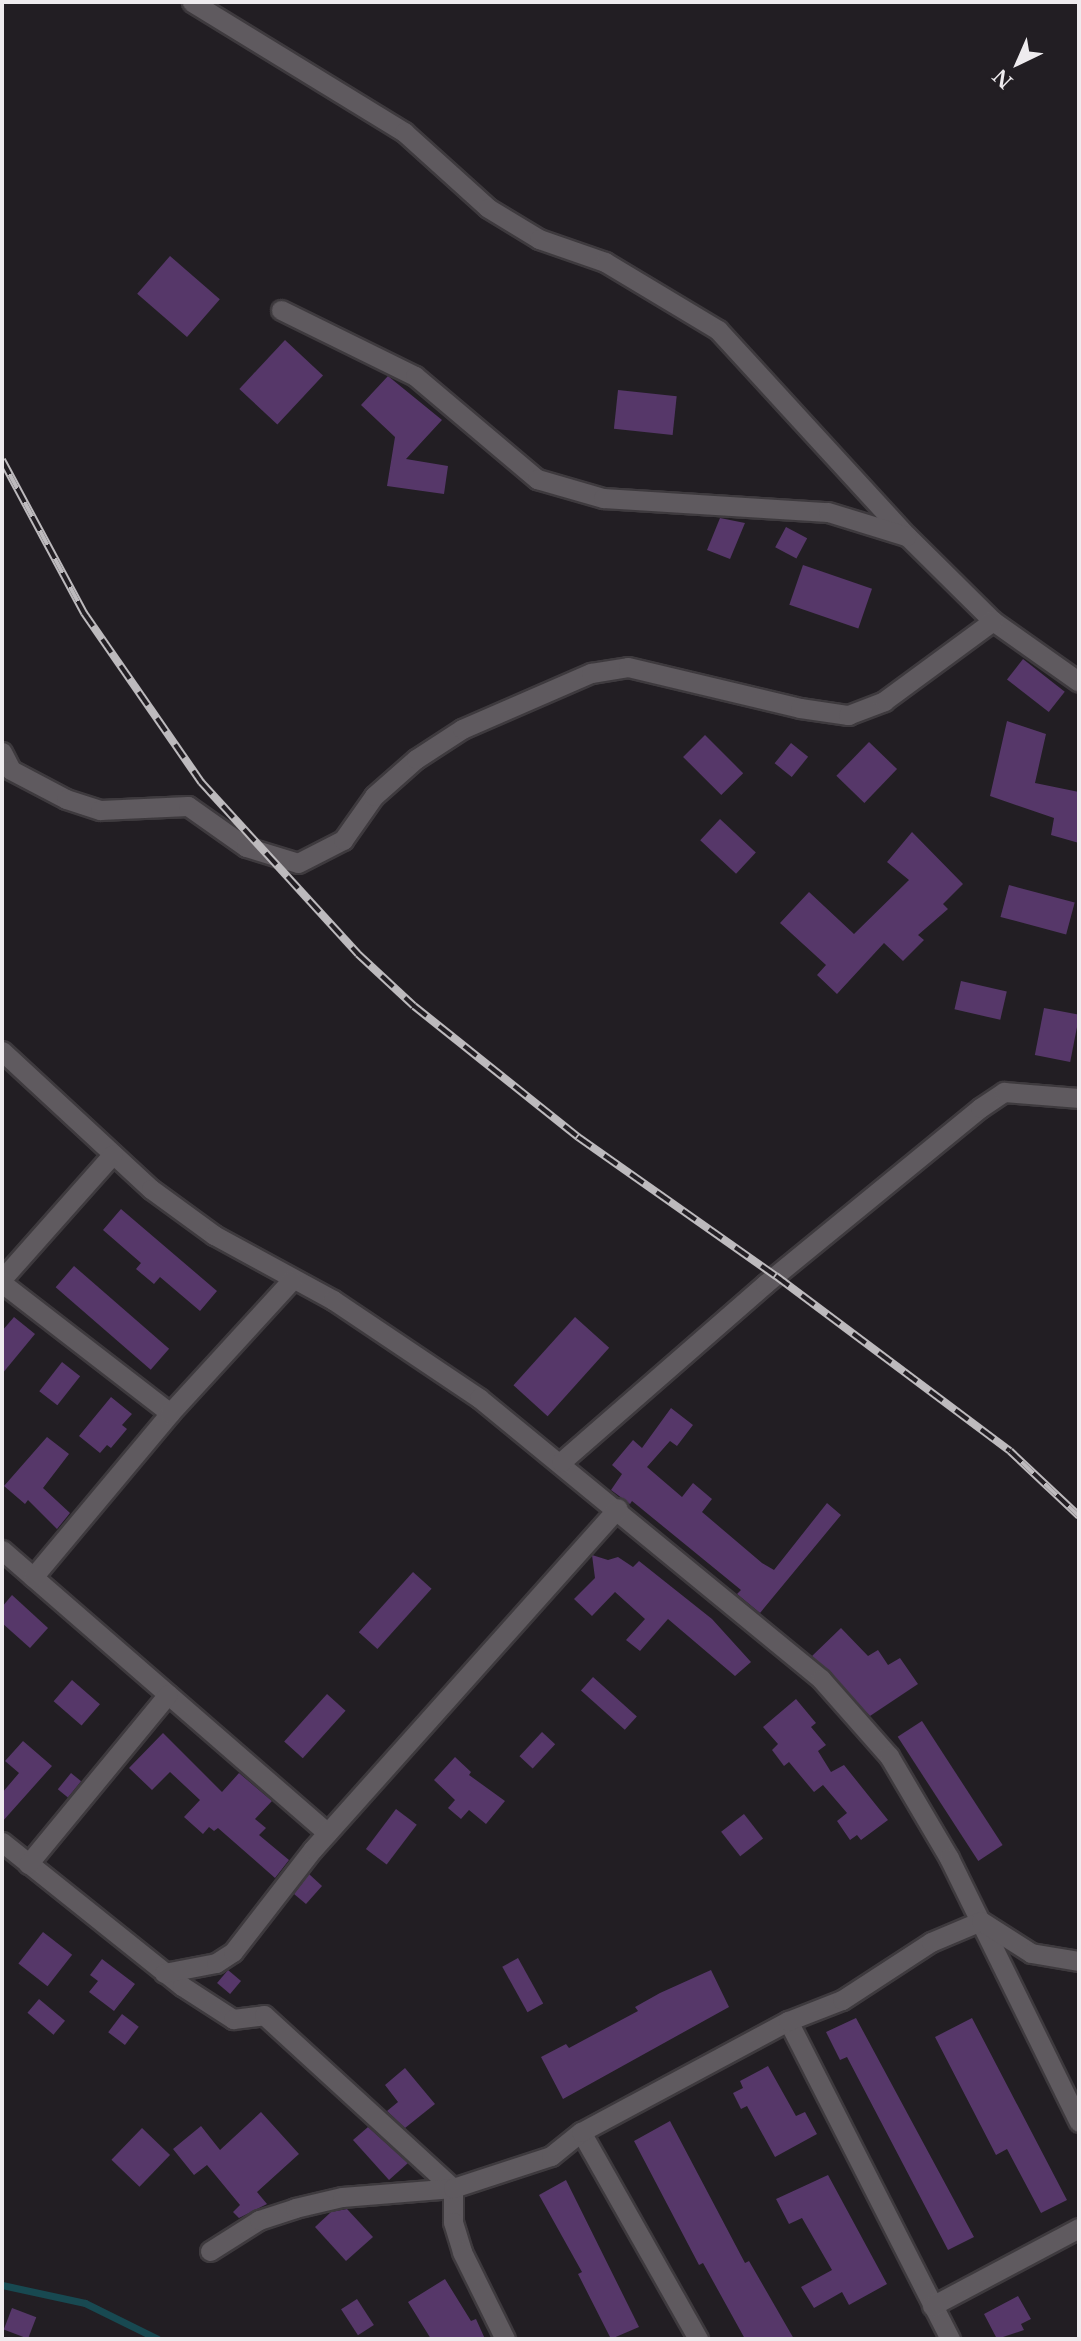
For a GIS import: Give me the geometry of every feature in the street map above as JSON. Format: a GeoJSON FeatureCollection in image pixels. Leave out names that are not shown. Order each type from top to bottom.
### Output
{"type":"FeatureCollection","features":[{"type":"Feature","properties":{"kind":"street"},"geometry":{"type":"LineString","coordinates":[[192,2],[404,132],[488,208],[539,239],[606,262],[718,330],[907,536],[993,621],[1079,682]]}},
{"type":"Feature","properties":{"kind":"street"},"geometry":{"type":"LineString","coordinates":[[281,310],[415,376],[537,479],[603,498],[828,512],[907,536]]}},
{"type":"Feature","properties":{"kind":"street"},"geometry":{"type":"LineString","coordinates":[[2,752],[11,770],[66,799],[100,810],[188,806],[246,846],[298,863],[343,840],[374,796],[450,737],[591,673],[628,667],[800,708],[848,715],[884,701],[993,621]]}},
{"type":"Feature","properties":{"kind":"street"},"geometry":{"type":"LineString","coordinates":[[2,1051],[151,1189],[214,1235],[391,1337],[561,1462],[821,1679],[889,1756],[981,1921],[1079,2122]]}},
{"type":"Feature","properties":{"kind":"street"},"geometry":{"type":"LineString","coordinates":[[561,1462],[765,1284],[971,1114],[1004,1092],[1079,1098]]}},
{"type":"Feature","properties":{"kind":"street"},"geometry":{"type":"LineString","coordinates":[[113,1154],[2,1281],[170,1413]]}},
{"type":"Feature","properties":{"kind":"street"},"geometry":{"type":"LineString","coordinates":[[33,1577],[170,1413],[292,1280]]}},
{"type":"Feature","properties":{"kind":"street"},"geometry":{"type":"LineString","coordinates":[[164,1973],[216,1963],[233,1952],[327,1833],[618,1508]]}},
{"type":"Feature","properties":{"kind":"street"},"geometry":{"type":"LineString","coordinates":[[2,1550],[327,1833]]}},
{"type":"Feature","properties":{"kind":"street"},"geometry":{"type":"LineString","coordinates":[[28,1864],[168,1694]]}},
{"type":"Feature","properties":{"kind":"street"},"geometry":{"type":"LineString","coordinates":[[2,1842],[164,1973],[233,2019],[264,2015],[453,2188],[453,2222],[462,2252],[505,2339]]}},
{"type":"Feature","properties":{"kind":"street"},"geometry":{"type":"LineString","coordinates":[[981,1921],[1031,1953],[1079,1961]]}},
{"type":"Feature","properties":{"kind":"street"},"geometry":{"type":"LineString","coordinates":[[209,2251],[259,2220],[315,2203],[453,2188],[551,2156],[581,2132],[788,2021],[842,2000],[931,1942],[981,1921]]}},
{"type":"Feature","properties":{"kind":"street"},"geometry":{"type":"LineString","coordinates":[[788,2021],[950,2339]]}},
{"type":"Feature","properties":{"kind":"street"},"geometry":{"type":"LineString","coordinates":[[581,2132],[698,2339]]}},
{"type":"Feature","properties":{"kind":"street"},"geometry":{"type":"LineString","coordinates":[[932,2306],[1079,2228]]}},
{"type":"Feature","properties":{"kind":"building"},"geometry":{"type":"Polygon","coordinates":[[[170,256],[220,299],[187,337],[137,294],[170,256]]]}},
{"type":"Feature","properties":{"kind":"building"},"geometry":{"type":"Polygon","coordinates":[[[285,340],[323,375],[277,424],[239,389],[285,340]]]}},
{"type":"Feature","properties":{"kind":"building"},"geometry":{"type":"Polygon","coordinates":[[[388,376],[442,420],[406,459],[448,466],[444,494],[387,486],[395,437],[361,405],[388,376]]]}},
{"type":"Feature","properties":{"kind":"building"},"geometry":{"type":"Polygon","coordinates":[[[618,390],[677,396],[673,435],[614,429],[618,390]]]}},
{"type":"Feature","properties":{"kind":"building"},"geometry":{"type":"Polygon","coordinates":[[[720,518],[745,523],[730,559],[707,550],[720,518]]]}},
{"type":"Feature","properties":{"kind":"building"},"geometry":{"type":"Polygon","coordinates":[[[786,527],[807,538],[796,559],[775,547],[786,527]]]}},
{"type":"Feature","properties":{"kind":"building"},"geometry":{"type":"Polygon","coordinates":[[[803,565],[872,589],[858,628],[789,605],[803,565]]]}},
{"type":"Feature","properties":{"kind":"building"},"geometry":{"type":"Polygon","coordinates":[[[1023,659],[1065,692],[1049,712],[1007,679],[1023,659]]]}},
{"type":"Feature","properties":{"kind":"building"},"geometry":{"type":"Polygon","coordinates":[[[1007,721],[1046,734],[1035,783],[1079,792],[1079,843],[1051,835],[1054,818],[990,796],[1007,721]]]}},
{"type":"Feature","properties":{"kind":"building"},"geometry":{"type":"Polygon","coordinates":[[[705,735],[743,773],[721,795],[683,757],[705,735]]]}},
{"type":"Feature","properties":{"kind":"building"},"geometry":{"type":"Polygon","coordinates":[[[869,742],[897,769],[864,803],[836,776],[869,742]]]}},
{"type":"Feature","properties":{"kind":"building"},"geometry":{"type":"Polygon","coordinates":[[[791,743],[808,757],[792,777],[775,763],[791,743]]]}},
{"type":"Feature","properties":{"kind":"building"},"geometry":{"type":"Polygon","coordinates":[[[720,819],[756,852],[736,874],[700,840],[720,819]]]}},
{"type":"Feature","properties":{"kind":"building"},"geometry":{"type":"Polygon","coordinates":[[[912,832],[963,884],[943,904],[948,909],[918,935],[924,940],[903,961],[884,943],[837,994],[817,975],[826,965],[780,923],[809,892],[854,934],[909,880],[887,862],[912,832]]]}},
{"type":"Feature","properties":{"kind":"building"},"geometry":{"type":"Polygon","coordinates":[[[1009,885],[1075,903],[1066,934],[1000,917],[1009,885]]]}},
{"type":"Feature","properties":{"kind":"building"},"geometry":{"type":"Polygon","coordinates":[[[961,981],[1007,992],[1000,1020],[954,1009],[961,981]]]}},
{"type":"Feature","properties":{"kind":"building"},"geometry":{"type":"Polygon","coordinates":[[[1044,1008],[1079,1015],[1070,1062],[1035,1055],[1044,1008]]]}},
{"type":"Feature","properties":{"kind":"building"},"geometry":{"type":"Polygon","coordinates":[[[121,1209],[217,1291],[200,1311],[160,1277],[154,1284],[136,1269],[141,1263],[103,1230],[121,1209]]]}},
{"type":"Feature","properties":{"kind":"building"},"geometry":{"type":"Polygon","coordinates":[[[74,1266],[169,1349],[151,1370],[56,1287],[74,1266]]]}},
{"type":"Feature","properties":{"kind":"building"},"geometry":{"type":"Polygon","coordinates":[[[14,1317],[35,1334],[2,1374],[2,1331],[14,1317]]]}},
{"type":"Feature","properties":{"kind":"building"},"geometry":{"type":"Polygon","coordinates":[[[575,1317],[609,1348],[548,1416],[513,1385],[575,1317]]]}},
{"type":"Feature","properties":{"kind":"building"},"geometry":{"type":"Polygon","coordinates":[[[62,1362],[80,1376],[57,1405],[39,1391],[62,1362]]]}},
{"type":"Feature","properties":{"kind":"building"},"geometry":{"type":"Polygon","coordinates":[[[111,1397],[132,1414],[122,1425],[127,1429],[111,1448],[107,1445],[100,1453],[79,1436],[111,1397]]]}},
{"type":"Feature","properties":{"kind":"building"},"geometry":{"type":"Polygon","coordinates":[[[671,1408],[693,1425],[677,1446],[670,1441],[647,1467],[682,1497],[693,1483],[712,1499],[702,1512],[762,1563],[774,1570],[827,1503],[841,1515],[760,1613],[737,1594],[741,1590],[632,1501],[630,1504],[611,1490],[622,1474],[612,1465],[633,1440],[642,1448],[671,1408]]]}},
{"type":"Feature","properties":{"kind":"building"},"geometry":{"type":"Polygon","coordinates":[[[47,1437],[69,1454],[43,1488],[70,1513],[57,1529],[28,1500],[25,1504],[4,1486],[47,1437]]]}},
{"type":"Feature","properties":{"kind":"building"},"geometry":{"type":"Polygon","coordinates":[[[592,1555],[608,1560],[618,1557],[633,1567],[639,1561],[712,1619],[751,1662],[735,1676],[668,1619],[640,1651],[626,1640],[645,1619],[615,1592],[592,1616],[574,1599],[595,1578],[592,1555]]]}},
{"type":"Feature","properties":{"kind":"building"},"geometry":{"type":"Polygon","coordinates":[[[413,1572],[432,1589],[377,1649],[359,1632],[413,1572]]]}},
{"type":"Feature","properties":{"kind":"building"},"geometry":{"type":"Polygon","coordinates":[[[12,1595],[48,1628],[30,1648],[2,1623],[2,1607],[12,1595]]]}},
{"type":"Feature","properties":{"kind":"building"},"geometry":{"type":"Polygon","coordinates":[[[841,1628],[868,1656],[878,1650],[888,1665],[900,1658],[918,1684],[870,1716],[812,1656],[841,1628]]]}},
{"type":"Feature","properties":{"kind":"building"},"geometry":{"type":"Polygon","coordinates":[[[593,1677],[637,1716],[625,1730],[581,1690],[593,1677]]]}},
{"type":"Feature","properties":{"kind":"building"},"geometry":{"type":"Polygon","coordinates":[[[72,1680],[100,1704],[82,1725],[54,1701],[72,1680]]]}},
{"type":"Feature","properties":{"kind":"building"},"geometry":{"type":"Polygon","coordinates":[[[327,1694],[346,1711],[303,1758],[284,1742],[327,1694]]]}},
{"type":"Feature","properties":{"kind":"building"},"geometry":{"type":"Polygon","coordinates":[[[796,1699],[816,1723],[811,1727],[826,1745],[818,1751],[831,1772],[844,1765],[888,1820],[861,1840],[857,1835],[850,1840],[837,1821],[847,1813],[823,1785],[814,1792],[789,1762],[784,1766],[772,1750],[778,1744],[763,1727],[796,1699]]]}},
{"type":"Feature","properties":{"kind":"building"},"geometry":{"type":"Polygon","coordinates":[[[922,1721],[1003,1845],[978,1861],[898,1737],[922,1721]]]}},
{"type":"Feature","properties":{"kind":"building"},"geometry":{"type":"Polygon","coordinates":[[[542,1732],[555,1744],[533,1768],[519,1756],[542,1732]]]}},
{"type":"Feature","properties":{"kind":"building"},"geometry":{"type":"Polygon","coordinates":[[[163,1733],[222,1792],[239,1773],[272,1801],[255,1819],[266,1828],[259,1835],[289,1860],[275,1878],[218,1828],[214,1831],[209,1827],[203,1834],[184,1817],[200,1800],[170,1772],[152,1790],[129,1768],[163,1733]]]}},
{"type":"Feature","properties":{"kind":"building"},"geometry":{"type":"Polygon","coordinates":[[[23,1741],[52,1766],[2,1822],[2,1793],[19,1773],[5,1761],[23,1741]]]}},
{"type":"Feature","properties":{"kind":"building"},"geometry":{"type":"Polygon","coordinates":[[[455,1757],[471,1772],[469,1775],[505,1801],[486,1824],[469,1810],[461,1819],[448,1808],[455,1800],[434,1780],[455,1757]]]}},
{"type":"Feature","properties":{"kind":"building"},"geometry":{"type":"Polygon","coordinates":[[[71,1773],[81,1781],[68,1798],[58,1789],[71,1773]]]}},
{"type":"Feature","properties":{"kind":"building"},"geometry":{"type":"Polygon","coordinates":[[[396,1809],[417,1825],[387,1865],[366,1849],[396,1809]]]}},
{"type":"Feature","properties":{"kind":"building"},"geometry":{"type":"Polygon","coordinates":[[[744,1814],[763,1838],[740,1856],[721,1832],[744,1814]]]}},
{"type":"Feature","properties":{"kind":"building"},"geometry":{"type":"Polygon","coordinates":[[[309,1874],[322,1886],[306,1904],[294,1894],[309,1874]]]}},
{"type":"Feature","properties":{"kind":"building"},"geometry":{"type":"Polygon","coordinates":[[[43,1932],[72,1955],[48,1986],[18,1964],[43,1932]]]}},
{"type":"Feature","properties":{"kind":"building"},"geometry":{"type":"Polygon","coordinates":[[[518,1958],[543,2003],[527,2012],[502,1967],[518,1958]]]}},
{"type":"Feature","properties":{"kind":"building"},"geometry":{"type":"Polygon","coordinates":[[[102,1959],[135,1984],[114,2011],[89,1992],[98,1981],[90,1975],[102,1959]]]}},
{"type":"Feature","properties":{"kind":"building"},"geometry":{"type":"Polygon","coordinates":[[[228,1970],[241,1981],[230,1994],[217,1983],[228,1970]]]}},
{"type":"Feature","properties":{"kind":"building"},"geometry":{"type":"Polygon","coordinates":[[[711,1970],[729,2007],[563,2099],[541,2057],[566,2044],[569,2048],[638,2011],[635,2007],[660,1993],[711,1970]]]}},
{"type":"Feature","properties":{"kind":"building"},"geometry":{"type":"Polygon","coordinates":[[[39,1999],[65,2021],[53,2035],[27,2013],[39,1999]]]}},
{"type":"Feature","properties":{"kind":"building"},"geometry":{"type":"Polygon","coordinates":[[[122,2014],[139,2027],[125,2045],[108,2032],[122,2014]]]}},
{"type":"Feature","properties":{"kind":"building"},"geometry":{"type":"Polygon","coordinates":[[[856,2018],[974,2237],[948,2250],[847,2057],[840,2060],[826,2032],[856,2018]]]}},
{"type":"Feature","properties":{"kind":"building"},"geometry":{"type":"Polygon","coordinates":[[[972,2018],[1067,2200],[1041,2213],[1007,2149],[996,2155],[935,2037],[972,2018]]]}},
{"type":"Feature","properties":{"kind":"building"},"geometry":{"type":"Polygon","coordinates":[[[768,2066],[796,2116],[805,2112],[817,2134],[775,2157],[747,2106],[741,2109],[733,2093],[743,2088],[740,2081],[768,2066]]]}},
{"type":"Feature","properties":{"kind":"building"},"geometry":{"type":"Polygon","coordinates":[[[405,2068],[435,2104],[405,2128],[387,2111],[398,2102],[385,2085],[405,2068]]]}},
{"type":"Feature","properties":{"kind":"building"},"geometry":{"type":"Polygon","coordinates":[[[261,2112],[299,2154],[257,2192],[267,2204],[239,2218],[233,2212],[240,2205],[207,2165],[194,2175],[173,2149],[201,2126],[220,2150],[261,2112]]]}},
{"type":"Feature","properties":{"kind":"building"},"geometry":{"type":"Polygon","coordinates":[[[670,2121],[745,2263],[749,2261],[794,2339],[745,2339],[703,2263],[699,2265],[634,2141],[670,2121]]]}},
{"type":"Feature","properties":{"kind":"building"},"geometry":{"type":"Polygon","coordinates":[[[368,2127],[408,2163],[389,2180],[353,2140],[368,2127]]]}},
{"type":"Feature","properties":{"kind":"building"},"geometry":{"type":"Polygon","coordinates":[[[142,2128],[170,2155],[139,2187],[111,2160],[142,2128]]]}},
{"type":"Feature","properties":{"kind":"building"},"geometry":{"type":"Polygon","coordinates":[[[828,2175],[887,2284],[849,2305],[842,2292],[814,2308],[801,2287],[832,2270],[802,2218],[789,2224],[776,2199],[828,2175]]]}},
{"type":"Feature","properties":{"kind":"building"},"geometry":{"type":"Polygon","coordinates":[[[566,2180],[639,2327],[611,2339],[578,2274],[582,2272],[539,2195],[566,2180]]]}},
{"type":"Feature","properties":{"kind":"building"},"geometry":{"type":"Polygon","coordinates":[[[347,2209],[373,2237],[346,2261],[315,2227],[331,2212],[347,2209]]]}},
{"type":"Feature","properties":{"kind":"building"},"geometry":{"type":"Polygon","coordinates":[[[445,2279],[471,2321],[476,2319],[485,2339],[431,2339],[408,2302],[445,2279]]]}},
{"type":"Feature","properties":{"kind":"building"},"geometry":{"type":"Polygon","coordinates":[[[1018,2296],[1031,2319],[1021,2324],[1024,2330],[997,2339],[984,2314],[1018,2296]]]}},
{"type":"Feature","properties":{"kind":"building"},"geometry":{"type":"Polygon","coordinates":[[[357,2299],[374,2325],[358,2335],[341,2309],[357,2299]]]}},
{"type":"Feature","properties":{"kind":"building"},"geometry":{"type":"Polygon","coordinates":[[[12,2308],[36,2317],[28,2339],[4,2329],[12,2308]]]}},
{"type":"Feature","properties":{"kind":"waterway"},"geometry":{"type":"LineString","coordinates":[[2,2285],[85,2303],[158,2339]]}},
{"type":"Feature","properties":{"kind":"railway"},"geometry":{"type":"LineString","coordinates":[[2,460],[84,613],[201,782],[358,954],[414,1006],[578,1137],[776,1276],[1010,1451],[1079,1516]]}}]}
